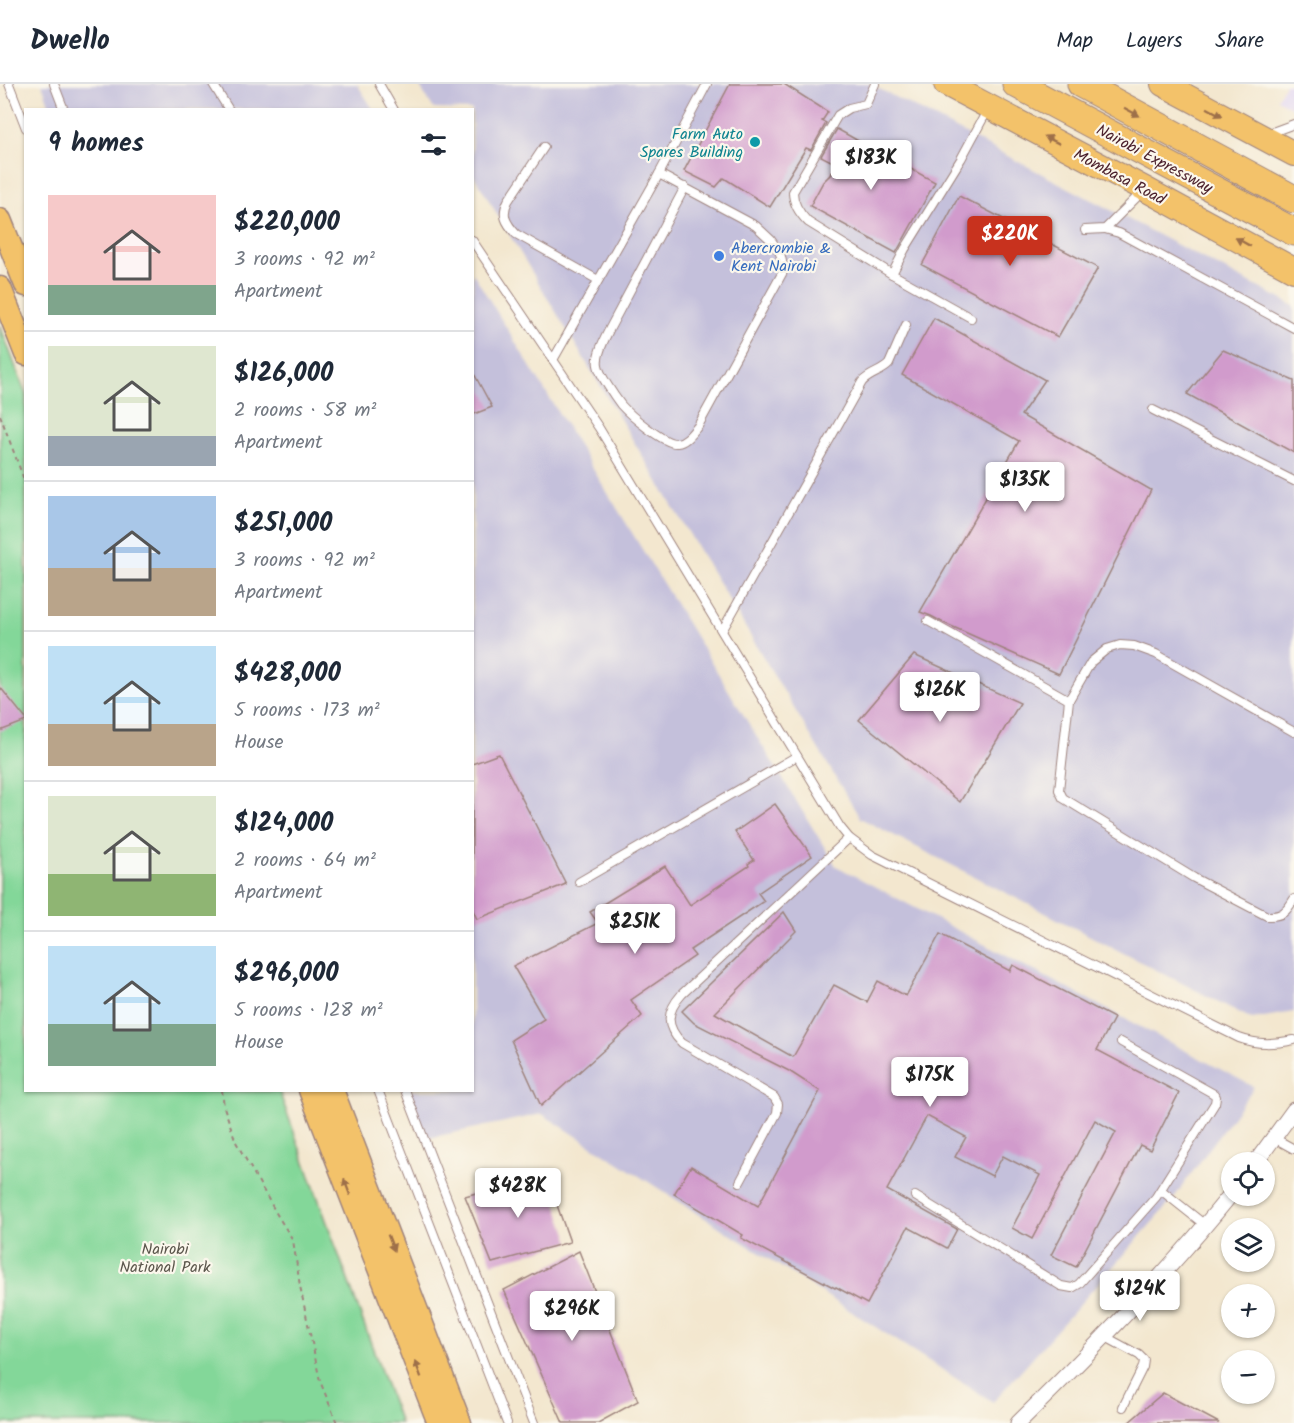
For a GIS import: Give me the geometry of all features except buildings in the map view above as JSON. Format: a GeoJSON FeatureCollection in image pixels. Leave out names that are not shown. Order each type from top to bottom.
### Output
{"type":"FeatureCollection","features":[{"type":"Feature","properties":{"kind":"highway","name":"Mombasa Road"},"geometry":{"type":"LineString","coordinates":[[946,84],[1294,270]]}},
{"type":"Feature","properties":{"kind":"highway","name":"Nairobi Expressway"},"geometry":{"type":"LineString","coordinates":[[1016,84],[1294,232]]}},
{"type":"Feature","properties":{"kind":"highway","name":"Nairobi Expressway"},"geometry":{"type":"LineString","coordinates":[[1081,84],[1294,199]]}},
{"type":"Feature","properties":{"kind":"highway"},"geometry":{"type":"LineString","coordinates":[[1163,84],[1294,154]]}},
{"type":"Feature","properties":{"kind":"main road"},"geometry":{"type":"LineString","coordinates":[[0,220],[24,280]]}},
{"type":"Feature","properties":{"kind":"main road"},"geometry":{"type":"LineString","coordinates":[[0,288],[24,349]]}},
{"type":"Feature","properties":{"kind":"main road"},"geometry":{"type":"LineString","coordinates":[[311,1092],[439,1423]]}},
{"type":"Feature","properties":{"kind":"main road"},"geometry":{"type":"LineString","coordinates":[[333,1092],[460,1423]]}},
{"type":"Feature","properties":{"kind":"street"},"geometry":{"type":"LineString","coordinates":[[1264,1152],[1294,1110]]}},
{"type":"Feature","properties":{"kind":"street"},"geometry":{"type":"LineString","coordinates":[[1018,1423],[1104,1336],[1221,1206]]}},
{"type":"Feature","properties":{"kind":"lane"},"geometry":{"type":"LineString","coordinates":[[9,84],[24,123]]}},
{"type":"Feature","properties":{"kind":"lane"},"geometry":{"type":"LineString","coordinates":[[54,84],[63,108]]}},
{"type":"Feature","properties":{"kind":"lane"},"geometry":{"type":"LineString","coordinates":[[213,84],[228,108]]}},
{"type":"Feature","properties":{"kind":"lane"},"geometry":{"type":"LineString","coordinates":[[379,84],[393,108]]}},
{"type":"Feature","properties":{"kind":"lane"},"geometry":{"type":"LineString","coordinates":[[553,360],[659,174],[707,84]]}},
{"type":"Feature","properties":{"kind":"lane"},"geometry":{"type":"LineString","coordinates":[[875,84],[866,104],[849,108],[838,115],[793,192],[797,207],[808,222],[892,274],[971,318]]}},
{"type":"Feature","properties":{"kind":"lane"},"geometry":{"type":"LineString","coordinates":[[892,274],[961,159],[988,107]]}},
{"type":"Feature","properties":{"kind":"lane"},"geometry":{"type":"LineString","coordinates":[[1260,136],[1294,124]]}},
{"type":"Feature","properties":{"kind":"lane"},"geometry":{"type":"LineString","coordinates":[[544,147],[508,201],[504,209],[505,217],[516,234],[598,280]]}},
{"type":"Feature","properties":{"kind":"lane"},"geometry":{"type":"LineString","coordinates":[[659,174],[685,187],[756,226],[771,240],[780,253],[784,270],[698,426],[684,441],[676,444],[670,443],[648,428],[622,405],[604,380],[598,365],[601,347],[609,330],[685,187]]}},
{"type":"Feature","properties":{"kind":"lane"},"geometry":{"type":"LineString","coordinates":[[1105,229],[1145,189]]}},
{"type":"Feature","properties":{"kind":"lane"},"geometry":{"type":"LineString","coordinates":[[1085,230],[1105,229],[1119,233],[1294,327]]}},
{"type":"Feature","properties":{"kind":"lane"},"geometry":{"type":"LineString","coordinates":[[474,243],[599,429],[840,827],[849,838],[872,855],[1239,1038],[1260,1044],[1294,1040]]}},
{"type":"Feature","properties":{"kind":"lane"},"geometry":{"type":"LineString","coordinates":[[722,631],[862,382],[890,364],[906,325]]}},
{"type":"Feature","properties":{"kind":"lane"},"geometry":{"type":"LineString","coordinates":[[1153,411],[1294,482]]}},
{"type":"Feature","properties":{"kind":"lane"},"geometry":{"type":"LineString","coordinates":[[928,621],[1069,700]]}},
{"type":"Feature","properties":{"kind":"lane"},"geometry":{"type":"LineString","coordinates":[[1294,732],[1156,654],[1134,646],[1120,645],[1107,649],[1091,662],[1069,700],[1059,781],[1059,790],[1064,798],[1194,878],[1267,916],[1282,915],[1294,899]]}},
{"type":"Feature","properties":{"kind":"lane"},"geometry":{"type":"LineString","coordinates":[[579,882],[797,756]]}},
{"type":"Feature","properties":{"kind":"lane"},"geometry":{"type":"LineString","coordinates":[[740,1182],[777,1113],[778,1104],[774,1097],[682,1043],[674,1035],[669,1023],[670,1014],[675,1002],[682,994],[849,838]]}},
{"type":"Feature","properties":{"kind":"lane"},"geometry":{"type":"LineString","coordinates":[[915,1196],[1061,1286],[1072,1288],[1079,1284],[1161,1190],[1215,1103],[1214,1094],[1121,1042]]}},
{"type":"Feature","properties":{"kind":"lane"},"geometry":{"type":"LineString","coordinates":[[379,1092],[507,1423]]}},
{"type":"Feature","properties":{"kind":"lane"},"geometry":{"type":"LineString","coordinates":[[406,1092],[534,1423]]}},
{"type":"Feature","properties":{"kind":"lane"},"geometry":{"type":"LineString","coordinates":[[1274,1138],[1294,1149]]}},
{"type":"Feature","properties":{"kind":"lane"},"geometry":{"type":"LineString","coordinates":[[1161,1190],[1205,1225]]}},
{"type":"Feature","properties":{"kind":"lane"},"geometry":{"type":"LineString","coordinates":[[1104,1336],[1139,1354],[1144,1360],[1143,1367],[1123,1407]]}},
{"type":"Feature","properties":{"kind":"path"},"geometry":{"type":"LineString","coordinates":[[0,415],[24,480]]}},
{"type":"Feature","properties":{"kind":"path"},"geometry":{"type":"LineString","coordinates":[[222,1092],[224,1107],[236,1142],[293,1240],[315,1361],[320,1381],[337,1423]]}},
{"type":"Feature","properties":{"kind":"shaded area"},"geometry":{"type":"Polygon","coordinates":[[[42,84],[357,84],[372,108],[51,108],[42,84]]]}},
{"type":"Feature","properties":{"kind":"shaded area"},"geometry":{"type":"Polygon","coordinates":[[[418,84],[870,84],[1294,306],[1294,1012],[1252,1019],[860,818],[474,176],[474,108],[433,108],[418,84]]]}},
{"type":"Feature","properties":{"kind":"shaded area"},"geometry":{"type":"Polygon","coordinates":[[[1285,84],[1294,84],[1294,109],[1277,99],[1285,84]]]}},
{"type":"Feature","properties":{"kind":"shaded area"},"geometry":{"type":"Polygon","coordinates":[[[474,275],[836,866],[1254,1087],[1173,1199],[993,1402],[542,1114],[424,1139],[407,1092],[474,1092],[474,275]]]}},
{"type":"Feature","properties":{"kind":"green space","name":"Nairobi National Park"},"geometry":{"type":"Polygon","coordinates":[[[0,325],[24,390],[24,1092],[279,1092],[400,1423],[0,1423],[0,325]]]}},
{"type":"Feature","properties":{"kind":"place","name":"Farm Auto Spares Building"},"geometry":{"type":"Point","coordinates":[755,142]}},
{"type":"Feature","properties":{"kind":"place","name":"Abercrombie & Kent Nairobi"},"geometry":{"type":"Point","coordinates":[719,256]}}]}
